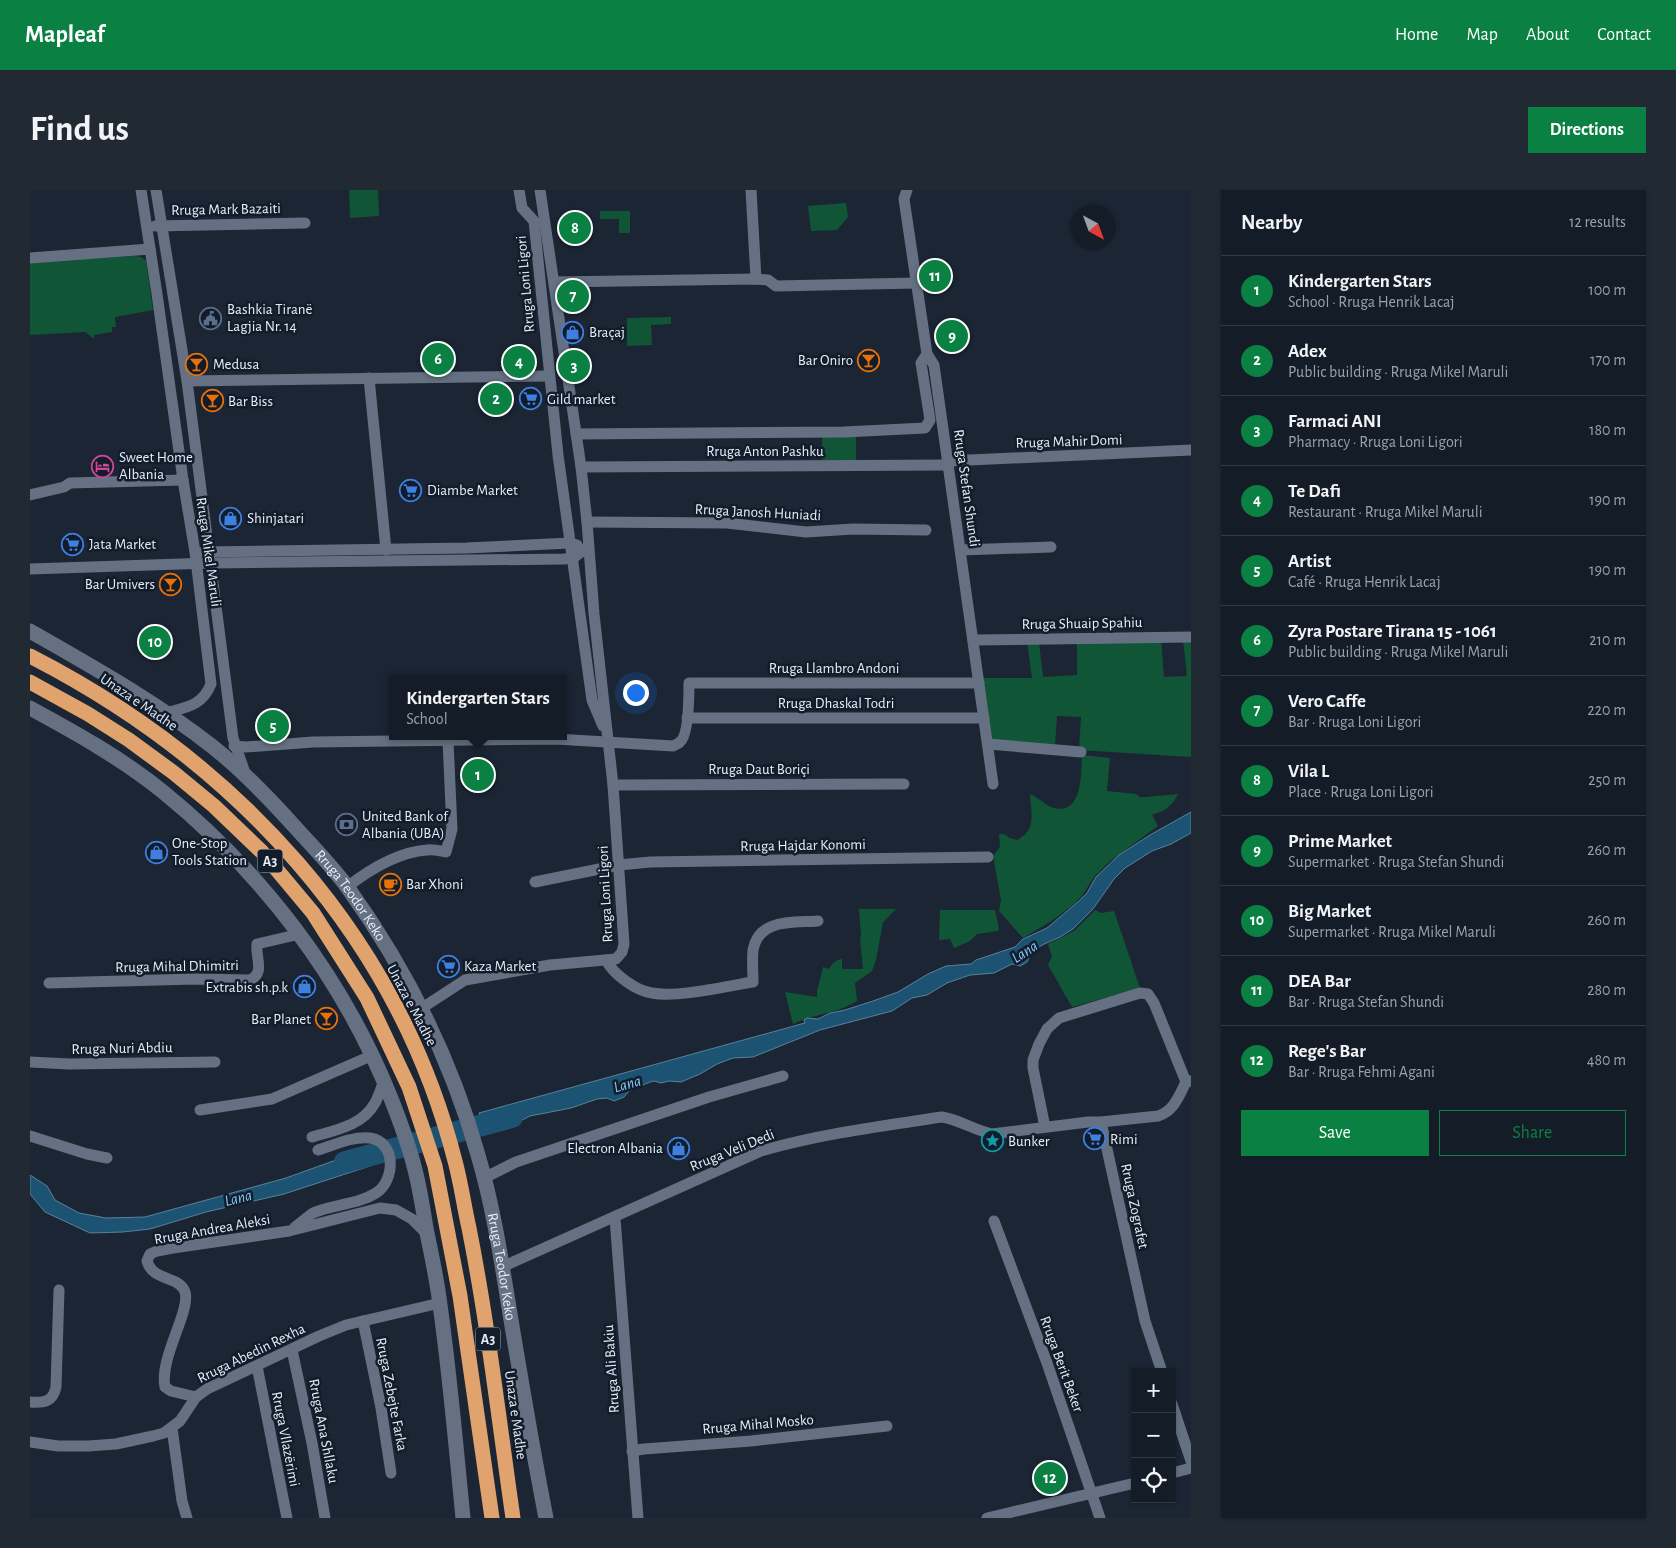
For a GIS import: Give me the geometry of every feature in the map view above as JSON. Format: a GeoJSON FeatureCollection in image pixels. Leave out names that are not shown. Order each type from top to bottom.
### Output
{"type":"FeatureCollection","features":[{"type":"Feature","properties":{"kind":"highway","name":"Unaza e Madhe"},"geometry":{"type":"LineString","coordinates":[[30,656],[60,671],[161,736],[231,794],[276,837],[329,900],[383,985],[410,1033],[428,1074],[456,1162],[480,1283],[513,1518]]}},
{"type":"Feature","properties":{"kind":"highway","name":"A3"},"geometry":{"type":"LineString","coordinates":[[30,682],[88,714],[129,740],[174,773],[214,806],[262,852],[313,913],[367,998],[402,1071],[421,1120],[435,1166],[460,1296],[492,1518]]}},
{"type":"Feature","properties":{"kind":"main road","name":"Rruga Teodor Keko"},"geometry":{"type":"LineString","coordinates":[[30,631],[115,679],[214,747],[245,774],[278,808],[347,887],[407,980],[422,1008],[464,1106],[484,1178],[496,1232],[546,1518]]}},
{"type":"Feature","properties":{"kind":"main road"},"geometry":{"type":"LineString","coordinates":[[30,708],[113,755],[161,790],[199,822],[228,851],[273,900],[300,934],[339,994],[373,1055],[402,1126],[415,1170],[440,1303],[463,1518]]}},
{"type":"Feature","properties":{"kind":"street","name":"Rruga Mikel Maruli"},"geometry":{"type":"LineString","coordinates":[[141,190],[196,558],[211,684],[206,694],[198,703],[166,713]]}},
{"type":"Feature","properties":{"kind":"street","name":"Rruga Mikel Maruli"},"geometry":{"type":"LineString","coordinates":[[156,190],[160,225],[187,381],[234,746],[245,774]]}},
{"type":"Feature","properties":{"kind":"street","name":"Rruga Loni Ligori"},"geometry":{"type":"LineString","coordinates":[[519,190],[522,208],[534,220],[549,376],[592,700],[609,742]]}},
{"type":"Feature","properties":{"kind":"street","name":"Rruga Loni Ligori"},"geometry":{"type":"LineString","coordinates":[[422,1008],[466,980],[550,965],[616,959],[622,952],[624,944],[613,785],[594,614],[588,547],[588,522],[540,190]]}},
{"type":"Feature","properties":{"kind":"street"},"geometry":{"type":"LineString","coordinates":[[751,190],[756,279]]}},
{"type":"Feature","properties":{"kind":"street","name":"Rruga Stefan Shundi"},"geometry":{"type":"LineString","coordinates":[[902,193],[927,354],[934,365],[993,784]]}},
{"type":"Feature","properties":{"kind":"street","name":"Rruga Mark Bazaiti"},"geometry":{"type":"LineString","coordinates":[[146,226],[305,222]]}},
{"type":"Feature","properties":{"kind":"street"},"geometry":{"type":"LineString","coordinates":[[30,258],[150,249]]}},
{"type":"Feature","properties":{"kind":"street"},"geometry":{"type":"LineString","coordinates":[[554,282],[756,279],[768,280],[776,286],[916,283]]}},
{"type":"Feature","properties":{"kind":"street"},"geometry":{"type":"LineString","coordinates":[[576,434],[844,432],[925,428],[930,420],[921,363],[927,354]]}},
{"type":"Feature","properties":{"kind":"street"},"geometry":{"type":"LineString","coordinates":[[187,381],[549,376]]}},
{"type":"Feature","properties":{"kind":"street"},"geometry":{"type":"LineString","coordinates":[[369,378],[386,550]]}},
{"type":"Feature","properties":{"kind":"street","name":"Rruga Mahir Domi"},"geometry":{"type":"LineString","coordinates":[[949,463],[1191,450]]}},
{"type":"Feature","properties":{"kind":"street","name":"Rruga Anton Pashku"},"geometry":{"type":"LineString","coordinates":[[581,467],[949,463]]}},
{"type":"Feature","properties":{"kind":"street"},"geometry":{"type":"LineString","coordinates":[[30,495],[64,487],[70,483],[183,480]]}},
{"type":"Feature","properties":{"kind":"street","name":"Rruga Janosh Huniadi"},"geometry":{"type":"LineString","coordinates":[[588,522],[727,523],[806,532],[853,529],[926,530]]}},
{"type":"Feature","properties":{"kind":"street"},"geometry":{"type":"LineString","coordinates":[[30,569],[211,557],[386,550],[570,543],[588,547]]}},
{"type":"Feature","properties":{"kind":"street"},"geometry":{"type":"LineString","coordinates":[[211,557],[390,561],[573,558],[588,547]]}},
{"type":"Feature","properties":{"kind":"street"},"geometry":{"type":"LineString","coordinates":[[961,550],[1051,547]]}},
{"type":"Feature","properties":{"kind":"street","name":"Rruga Shuaip Spahiu"},"geometry":{"type":"LineString","coordinates":[[973,640],[1191,637]]}},
{"type":"Feature","properties":{"kind":"street","name":"Rruga Llambro Andoni"},"geometry":{"type":"LineString","coordinates":[[687,718],[690,683],[980,683]]}},
{"type":"Feature","properties":{"kind":"street"},"geometry":{"type":"LineString","coordinates":[[567,740],[673,746],[681,742],[684,737],[687,718]]}},
{"type":"Feature","properties":{"kind":"street","name":"Rruga Dhaskal Todri"},"geometry":{"type":"LineString","coordinates":[[687,718],[984,718]]}},
{"type":"Feature","properties":{"kind":"street"},"geometry":{"type":"LineString","coordinates":[[234,746],[322,742],[502,740]]}},
{"type":"Feature","properties":{"kind":"street"},"geometry":{"type":"LineString","coordinates":[[347,887],[372,870],[405,855],[428,849],[446,852],[452,829],[448,741]]}},
{"type":"Feature","properties":{"kind":"street"},"geometry":{"type":"LineString","coordinates":[[988,744],[1081,752]]}},
{"type":"Feature","properties":{"kind":"street","name":"Rruga Daut Boriçi"},"geometry":{"type":"LineString","coordinates":[[613,785],[904,784]]}},
{"type":"Feature","properties":{"kind":"street","name":"Rruga Hajdar Konomi"},"geometry":{"type":"LineString","coordinates":[[535,882],[650,862],[988,856]]}},
{"type":"Feature","properties":{"kind":"street"},"geometry":{"type":"LineString","coordinates":[[606,960],[618,976],[651,993],[667,994],[753,982],[753,950],[762,933],[770,926],[779,924],[818,921]]}},
{"type":"Feature","properties":{"kind":"street","name":"Rruga Mihal Dhimitri"},"geometry":{"type":"LineString","coordinates":[[49,983],[196,978],[249,980],[256,977],[259,971],[257,944],[300,934]]}},
{"type":"Feature","properties":{"kind":"street"},"geometry":{"type":"LineString","coordinates":[[1045,1126],[1033,1060],[1047,1029],[1059,1018],[1140,993],[1148,994],[1154,1003],[1189,1082],[1173,1108],[1167,1114],[1101,1122]]}},
{"type":"Feature","properties":{"kind":"street"},"geometry":{"type":"LineString","coordinates":[[200,1110],[272,1099],[373,1055]]}},
{"type":"Feature","properties":{"kind":"street","name":"Rruga Nuri Abdiu"},"geometry":{"type":"LineString","coordinates":[[30,1062],[69,1064],[215,1062]]}},
{"type":"Feature","properties":{"kind":"street"},"geometry":{"type":"LineString","coordinates":[[484,1178],[516,1162],[709,1097],[783,1076]]}},
{"type":"Feature","properties":{"kind":"street"},"geometry":{"type":"LineString","coordinates":[[312,1137],[351,1126],[359,1121],[375,1103],[384,1081]]}},
{"type":"Feature","properties":{"kind":"street","name":"Rruga Veli Dedi"},"geometry":{"type":"LineString","coordinates":[[502,1267],[761,1151],[789,1143],[942,1117],[956,1120],[978,1131],[992,1134],[1045,1126],[1101,1122]]}},
{"type":"Feature","properties":{"kind":"street","name":"Rruga Zografet"},"geometry":{"type":"LineString","coordinates":[[1101,1122],[1145,1321],[1161,1368]]}},
{"type":"Feature","properties":{"kind":"street"},"geometry":{"type":"LineString","coordinates":[[30,1136],[87,1154],[107,1158]]}},
{"type":"Feature","properties":{"kind":"street"},"geometry":{"type":"LineString","coordinates":[[289,1231],[313,1214],[376,1193],[388,1180],[391,1164],[389,1156],[385,1147],[376,1140],[362,1138],[318,1150]]}},
{"type":"Feature","properties":{"kind":"street","name":"Rruga Andrea Aleksi"},"geometry":{"type":"LineString","coordinates":[[196,1397],[171,1391],[165,1387],[165,1369],[186,1298],[182,1287],[176,1282],[151,1271],[147,1261],[150,1254],[173,1248],[289,1231],[380,1208],[403,1213],[412,1218],[427,1234]]}},
{"type":"Feature","properties":{"kind":"street","name":"Rruga Ali Bakiu"},"geometry":{"type":"LineString","coordinates":[[615,1218],[638,1518]]}},
{"type":"Feature","properties":{"kind":"street","name":"Rruga Berit Beker"},"geometry":{"type":"LineString","coordinates":[[994,1221],[1047,1363],[1100,1518]]}},
{"type":"Feature","properties":{"kind":"street"},"geometry":{"type":"LineString","coordinates":[[30,1402],[49,1401],[56,1387],[58,1290]]}},
{"type":"Feature","properties":{"kind":"street","name":"Rruga Abedin Rexha"},"geometry":{"type":"LineString","coordinates":[[30,1442],[58,1446],[106,1445],[164,1433],[180,1421],[196,1397],[207,1389],[346,1325],[440,1303]]}},
{"type":"Feature","properties":{"kind":"street","name":"Rruga Zebejte Farka"},"geometry":{"type":"LineString","coordinates":[[363,1321],[381,1408],[391,1473]]}},
{"type":"Feature","properties":{"kind":"street","name":"Rruga Ana Shllaku"},"geometry":{"type":"LineString","coordinates":[[292,1350],[312,1443],[325,1518]]}},
{"type":"Feature","properties":{"kind":"street","name":"Rruga Vllazërimi"},"geometry":{"type":"LineString","coordinates":[[256,1366],[287,1518]]}},
{"type":"Feature","properties":{"kind":"street"},"geometry":{"type":"LineString","coordinates":[[1175,1413],[1191,1461]]}},
{"type":"Feature","properties":{"kind":"street","name":"Rruga Mihal Mosko"},"geometry":{"type":"LineString","coordinates":[[632,1452],[644,1449],[751,1441],[887,1426]]}},
{"type":"Feature","properties":{"kind":"street"},"geometry":{"type":"LineString","coordinates":[[172,1428],[182,1501],[187,1518]]}},
{"type":"Feature","properties":{"kind":"street"},"geometry":{"type":"LineString","coordinates":[[1176,1472],[1191,1468]]}},
{"type":"Feature","properties":{"kind":"street"},"geometry":{"type":"LineString","coordinates":[[987,1518],[1131,1484]]}},
{"type":"Feature","properties":{"kind":"green space"},"geometry":{"type":"Polygon","coordinates":[[[349,190],[378,190],[379,216],[350,218],[349,190]]]}},
{"type":"Feature","properties":{"kind":"green space"},"geometry":{"type":"Polygon","coordinates":[[[846,203],[848,217],[837,230],[811,231],[808,206],[846,203]]]}},
{"type":"Feature","properties":{"kind":"green space"},"geometry":{"type":"Polygon","coordinates":[[[600,211],[630,211],[630,233],[619,233],[619,219],[600,219],[600,211]]]}},
{"type":"Feature","properties":{"kind":"green space"},"geometry":{"type":"Polygon","coordinates":[[[141,257],[146,261],[153,310],[115,317],[116,327],[112,327],[112,332],[94,335],[94,339],[85,332],[30,335],[30,262],[141,257]]]}},
{"type":"Feature","properties":{"kind":"green space"},"geometry":{"type":"Polygon","coordinates":[[[671,317],[671,324],[651,325],[652,345],[627,346],[627,318],[671,317]]]}},
{"type":"Feature","properties":{"kind":"green space"},"geometry":{"type":"Polygon","coordinates":[[[822,436],[856,436],[856,460],[822,460],[822,436]]]}},
{"type":"Feature","properties":{"kind":"green space"},"geometry":{"type":"Polygon","coordinates":[[[1161,639],[1164,677],[1187,676],[1183,640],[1191,640],[1191,757],[1079,750],[1081,717],[1057,716],[1055,746],[992,740],[981,678],[1032,678],[1027,642],[1039,642],[1043,677],[1077,675],[1077,641],[1161,639]]]}},
{"type":"Feature","properties":{"kind":"green space"},"geometry":{"type":"Polygon","coordinates":[[[1082,755],[1110,758],[1107,791],[1136,794],[1140,797],[1178,794],[1168,807],[1152,815],[1158,826],[1109,862],[1094,877],[1082,896],[1073,905],[1053,920],[1023,938],[999,911],[1001,900],[993,856],[1000,847],[999,834],[1004,834],[1017,840],[1028,831],[1032,815],[1030,794],[1051,807],[1061,809],[1069,806],[1075,800],[1078,792],[1082,755]]]}},
{"type":"Feature","properties":{"kind":"green space"},"geometry":{"type":"Polygon","coordinates":[[[859,909],[896,909],[883,922],[872,971],[855,983],[857,1001],[842,1008],[793,1024],[785,992],[817,997],[823,967],[829,969],[834,962],[840,959],[842,959],[842,969],[863,969],[859,909]]]}},
{"type":"Feature","properties":{"kind":"green space"},"geometry":{"type":"Polygon","coordinates":[[[940,910],[995,910],[998,931],[977,934],[970,941],[954,948],[950,939],[939,940],[940,910]]]}},
{"type":"Feature","properties":{"kind":"green space"},"geometry":{"type":"Polygon","coordinates":[[[1095,910],[1101,913],[1114,911],[1140,988],[1072,1007],[1048,965],[1052,956],[1048,944],[1074,931],[1095,910]]]}},
{"type":"Feature","properties":{"kind":"water"},"geometry":{"type":"Polygon","coordinates":[[[1191,812],[1191,833],[1171,844],[1152,851],[1125,868],[1114,879],[1093,909],[1073,929],[1042,945],[1032,952],[1027,962],[1020,966],[1012,964],[994,973],[970,975],[947,983],[927,995],[912,998],[892,1011],[820,1030],[753,1057],[733,1058],[681,1082],[669,1081],[661,1083],[654,1081],[629,1091],[624,1097],[614,1101],[607,1098],[597,1099],[571,1108],[530,1116],[503,1130],[484,1131],[479,1113],[805,1023],[804,1020],[807,1018],[818,1019],[830,1013],[845,1010],[898,992],[928,974],[946,966],[971,964],[976,960],[1015,947],[1023,939],[1047,928],[1079,901],[1087,893],[1096,877],[1119,855],[1191,812]]]}},
{"type":"Feature","properties":{"kind":"water"},"geometry":{"type":"Polygon","coordinates":[[[372,1147],[376,1164],[284,1194],[206,1212],[150,1229],[90,1233],[45,1212],[30,1194],[30,1175],[47,1186],[55,1200],[79,1213],[106,1218],[145,1217],[286,1178],[372,1147]]]}},
{"type":"Feature","properties":{"kind":"waterway","name":"Lana"},"geometry":{"type":"LineString","coordinates":[[345,1162],[512,1117]]}},
{"type":"Feature","properties":{"kind":"place","name":"Vila L"},"geometry":{"type":"Point","coordinates":[575,228]}},
{"type":"Feature","properties":{"kind":"place","name":"DEA Bar"},"geometry":{"type":"Point","coordinates":[935,276]}},
{"type":"Feature","properties":{"kind":"place","name":"Vero Caffe"},"geometry":{"type":"Point","coordinates":[573,296]}},
{"type":"Feature","properties":{"kind":"place","name":"Bashkia Tiranë Lagjia Nr. 14"},"geometry":{"type":"Point","coordinates":[211,318]}},
{"type":"Feature","properties":{"kind":"place","name":"Braçaj"},"geometry":{"type":"Point","coordinates":[573,332]}},
{"type":"Feature","properties":{"kind":"place","name":"Prime Market"},"geometry":{"type":"Point","coordinates":[952,336]}},
{"type":"Feature","properties":{"kind":"place","name":"Zyra Postare Tirana 15 - 1061"},"geometry":{"type":"Point","coordinates":[438,359]}},
{"type":"Feature","properties":{"kind":"place","name":"Bar Oniro"},"geometry":{"type":"Point","coordinates":[869,360]}},
{"type":"Feature","properties":{"kind":"place","name":"Te Dafi"},"geometry":{"type":"Point","coordinates":[519,362]}},
{"type":"Feature","properties":{"kind":"place","name":"Medusa"},"geometry":{"type":"Point","coordinates":[197,364]}},
{"type":"Feature","properties":{"kind":"place","name":"Farmaci ANI"},"geometry":{"type":"Point","coordinates":[574,366]}},
{"type":"Feature","properties":{"kind":"place","name":"Adex"},"geometry":{"type":"Point","coordinates":[496,399]}},
{"type":"Feature","properties":{"kind":"place","name":"Gild market"},"geometry":{"type":"Point","coordinates":[531,399]}},
{"type":"Feature","properties":{"kind":"place","name":"Bar Biss"},"geometry":{"type":"Point","coordinates":[212,401]}},
{"type":"Feature","properties":{"kind":"place","name":"Sweet Home Albania"},"geometry":{"type":"Point","coordinates":[103,466]}},
{"type":"Feature","properties":{"kind":"place","name":"Diambe Market"},"geometry":{"type":"Point","coordinates":[411,490]}},
{"type":"Feature","properties":{"kind":"place","name":"Shinjatari"},"geometry":{"type":"Point","coordinates":[231,518]}},
{"type":"Feature","properties":{"kind":"place","name":"Jata Market"},"geometry":{"type":"Point","coordinates":[73,544]}},
{"type":"Feature","properties":{"kind":"place","name":"Bar Umivers"},"geometry":{"type":"Point","coordinates":[171,584]}},
{"type":"Feature","properties":{"kind":"place","name":"Big Market"},"geometry":{"type":"Point","coordinates":[155,642]}},
{"type":"Feature","properties":{"kind":"place","name":"Artist"},"geometry":{"type":"Point","coordinates":[273,726]}},
{"type":"Feature","properties":{"kind":"place","name":"Kindergarten Stars"},"geometry":{"type":"Point","coordinates":[478,775]}},
{"type":"Feature","properties":{"kind":"place","name":"United Bank of Albania (UBA)"},"geometry":{"type":"Point","coordinates":[346,825]}},
{"type":"Feature","properties":{"kind":"place","name":"One-Stop Tools Station"},"geometry":{"type":"Point","coordinates":[156,852]}},
{"type":"Feature","properties":{"kind":"place","name":"Bar Xhoni"},"geometry":{"type":"Point","coordinates":[390,884]}},
{"type":"Feature","properties":{"kind":"place","name":"Kaza Market"},"geometry":{"type":"Point","coordinates":[448,966]}},
{"type":"Feature","properties":{"kind":"place","name":"Extrabis sh.p.k"},"geometry":{"type":"Point","coordinates":[304,987]}},
{"type":"Feature","properties":{"kind":"place","name":"Bar Planet"},"geometry":{"type":"Point","coordinates":[327,1019]}},
{"type":"Feature","properties":{"kind":"place","name":"Rimi"},"geometry":{"type":"Point","coordinates":[1094,1139]}},
{"type":"Feature","properties":{"kind":"place","name":"Bunker"},"geometry":{"type":"Point","coordinates":[992,1141]}},
{"type":"Feature","properties":{"kind":"place","name":"Electron Albania"},"geometry":{"type":"Point","coordinates":[679,1148]}},
{"type":"Feature","properties":{"kind":"place","name":"Rege's Bar"},"geometry":{"type":"Point","coordinates":[1050,1478]}}]}
